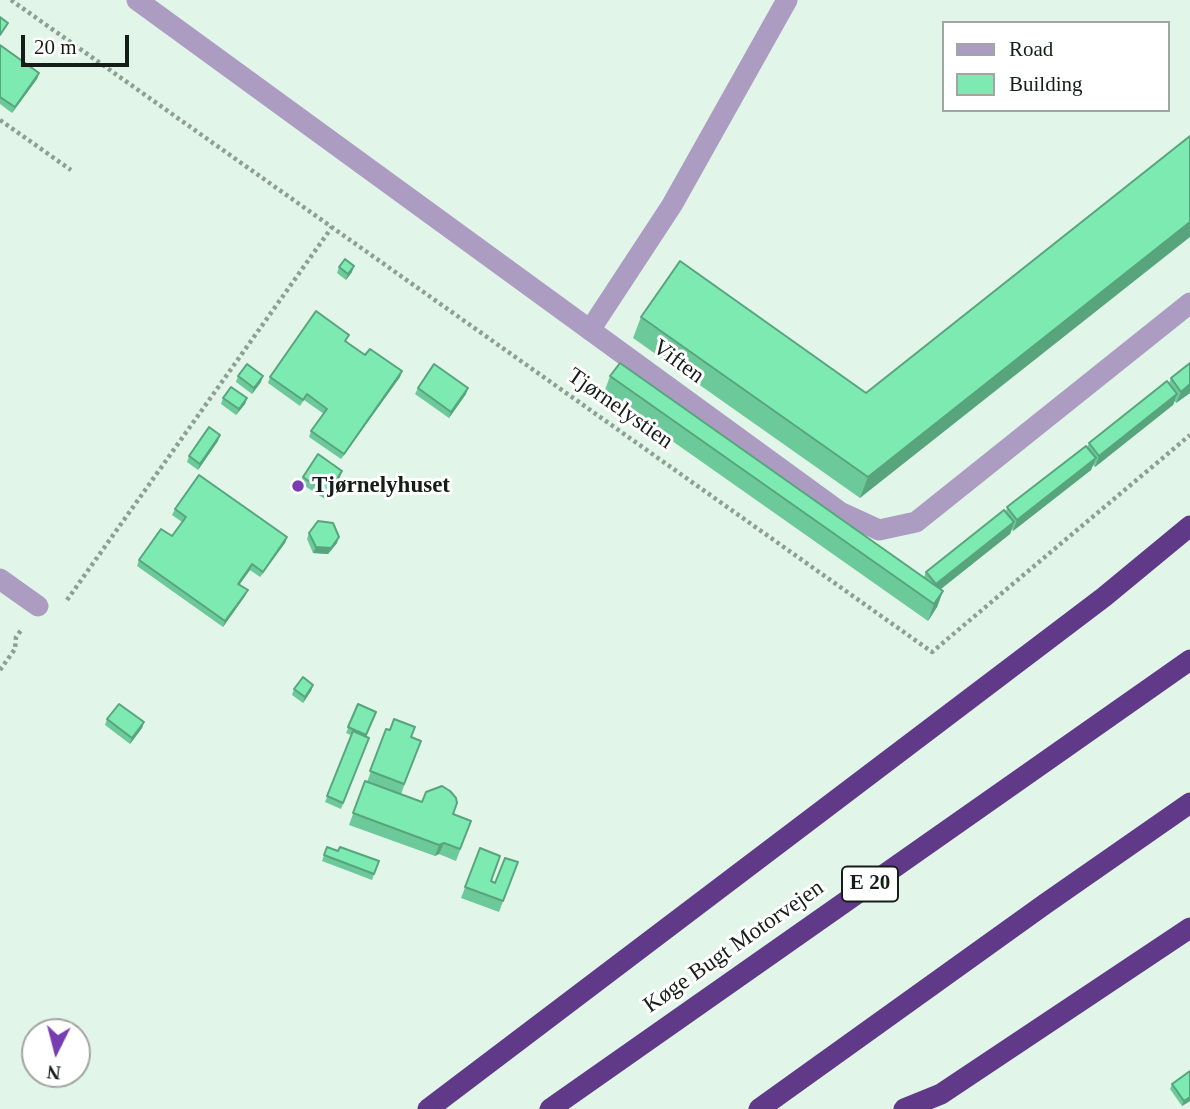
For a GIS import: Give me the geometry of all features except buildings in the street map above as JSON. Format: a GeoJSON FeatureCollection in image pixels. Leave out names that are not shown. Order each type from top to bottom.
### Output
{"type":"FeatureCollection","features":[{"type":"Feature","properties":{"kind":"highway"},"geometry":{"type":"LineString","coordinates":[[428,1109],[1104,597],[1190,526]]}},
{"type":"Feature","properties":{"kind":"highway","name":"Køge Bugt Motorvejen"},"geometry":{"type":"LineString","coordinates":[[550,1109],[1190,660]]}},
{"type":"Feature","properties":{"kind":"highway"},"geometry":{"type":"LineString","coordinates":[[759,1109],[1190,803]]}},
{"type":"Feature","properties":{"kind":"highway"},"geometry":{"type":"LineString","coordinates":[[904,1109],[941,1094],[1190,928]]}},
{"type":"Feature","properties":{"kind":"street","name":"Viften"},"geometry":{"type":"LineString","coordinates":[[137,0],[840,512],[879,530],[916,522],[1190,303]]}},
{"type":"Feature","properties":{"kind":"street"},"geometry":{"type":"LineString","coordinates":[[590,330],[672,205],[787,0]]}},
{"type":"Feature","properties":{"kind":"street"},"geometry":{"type":"LineString","coordinates":[[0,579],[38,606]]}},
{"type":"Feature","properties":{"kind":"path","name":"Tjørnelystien"},"geometry":{"type":"LineString","coordinates":[[11,0],[932,652],[1190,435]]}},
{"type":"Feature","properties":{"kind":"path"},"geometry":{"type":"LineString","coordinates":[[0,120],[71,170]]}},
{"type":"Feature","properties":{"kind":"path"},"geometry":{"type":"LineString","coordinates":[[62,607],[332,227]]}},
{"type":"Feature","properties":{"kind":"path"},"geometry":{"type":"LineString","coordinates":[[0,670],[15,649],[16,636],[38,606]]}},
{"type":"Feature","properties":{"kind":"place","name":"Tjørnelyhuset"},"geometry":{"type":"Point","coordinates":[298,486]}}]}
